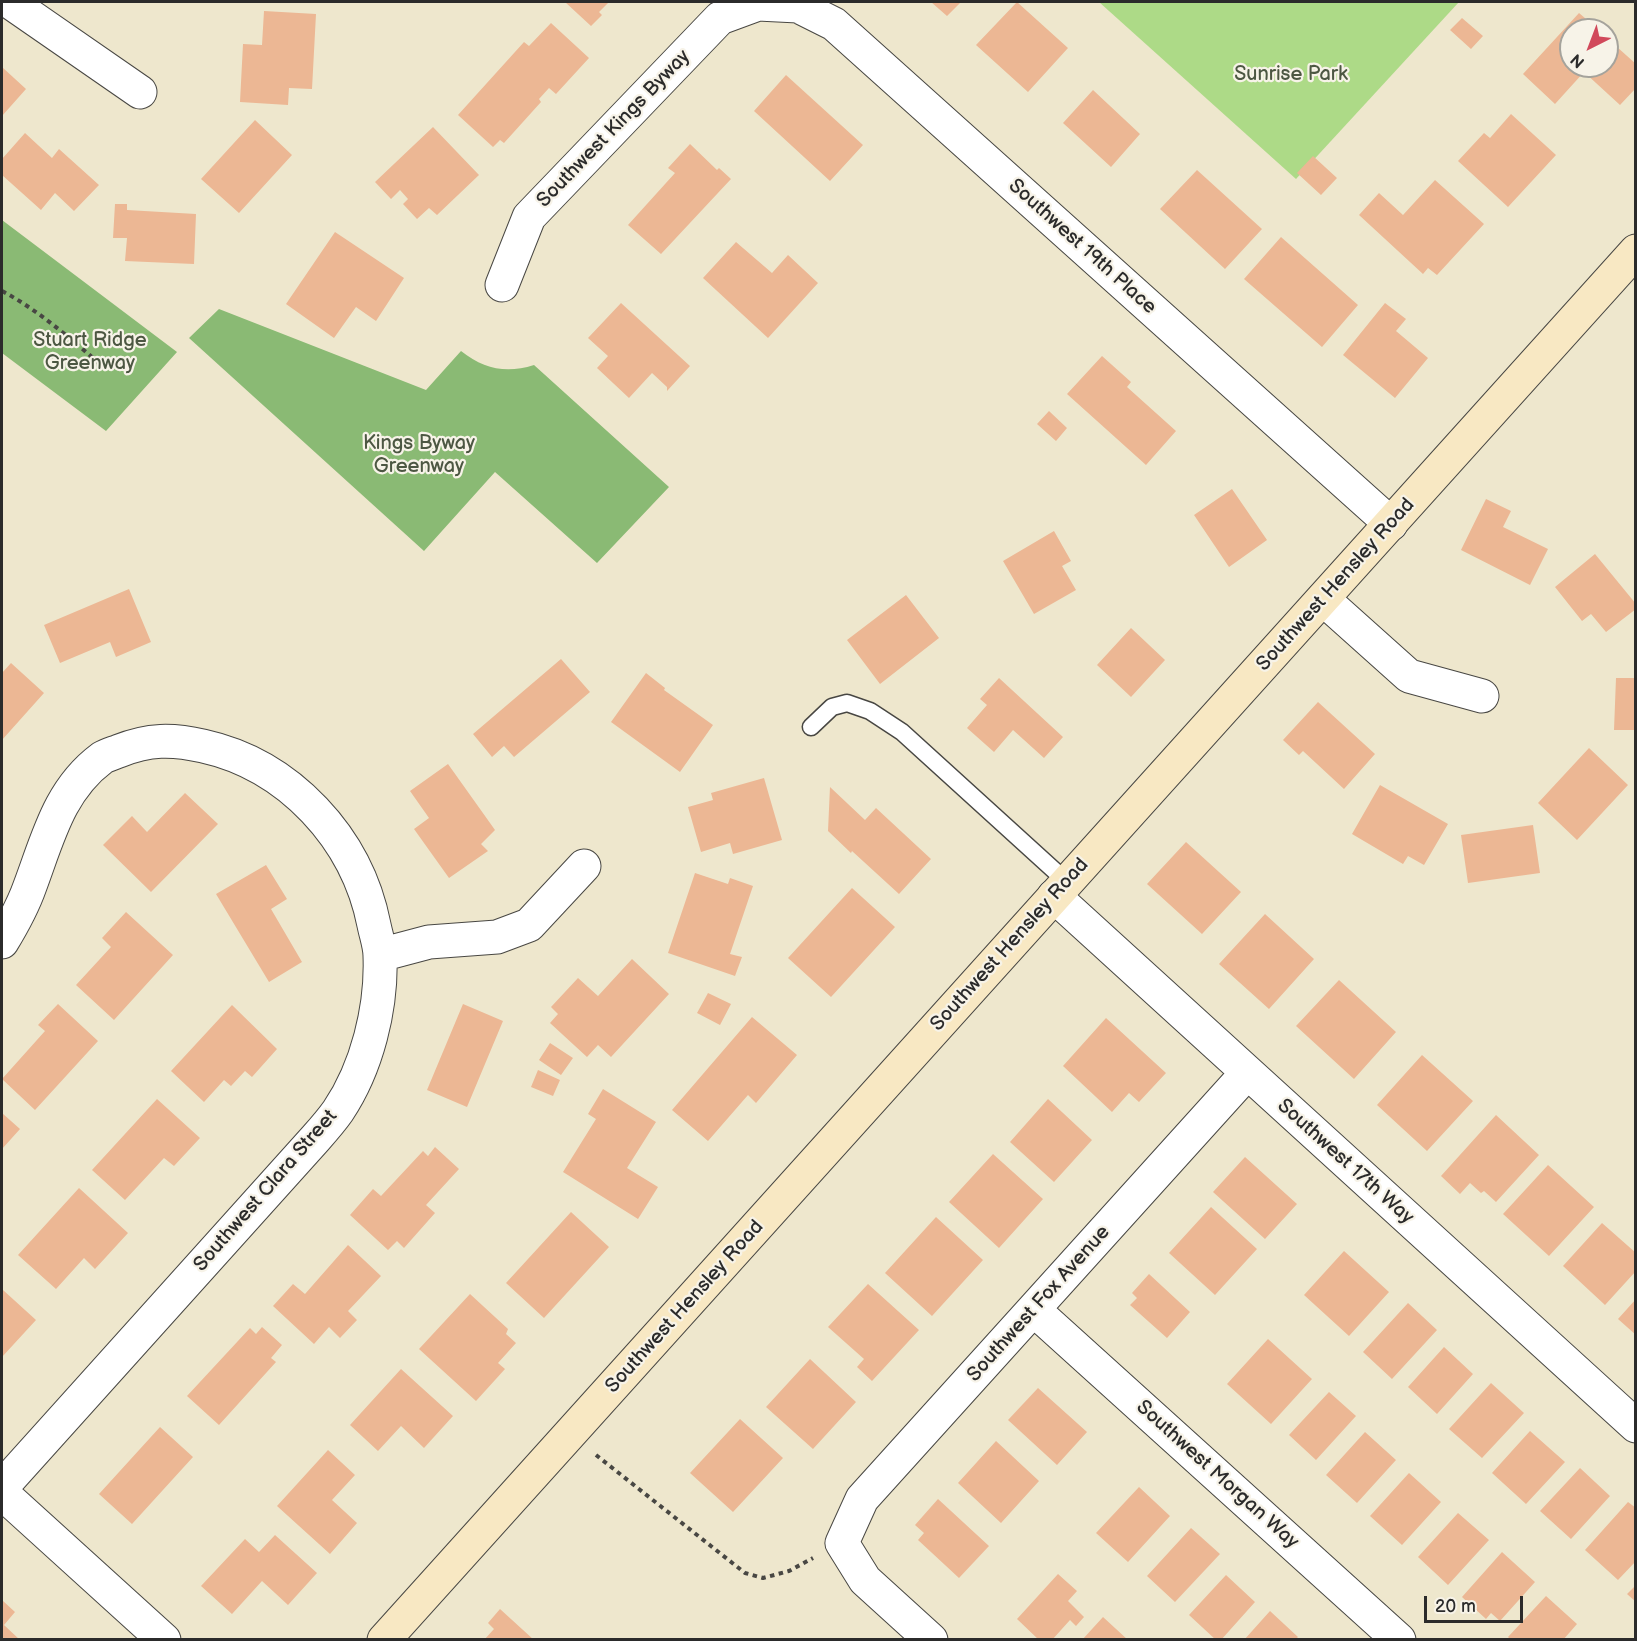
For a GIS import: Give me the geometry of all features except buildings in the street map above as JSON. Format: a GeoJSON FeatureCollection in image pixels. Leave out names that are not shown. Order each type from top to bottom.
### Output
{"type":"FeatureCollection","features":[{"type":"Feature","properties":{"kind":"street"},"geometry":{"type":"LineString","coordinates":[[10,2],[140,92]]}},
{"type":"Feature","properties":{"kind":"street","name":"Southwest Kings Byway"},"geometry":{"type":"LineString","coordinates":[[502,285],[529,218],[720,18],[758,2]]}},
{"type":"Feature","properties":{"kind":"street","name":"Southwest 19th Place"},"geometry":{"type":"LineString","coordinates":[[758,2],[798,6],[834,24],[1391,524]]}},
{"type":"Feature","properties":{"kind":"street","name":"Southwest Hensley Road"},"geometry":{"type":"LineString","coordinates":[[384,1640],[1635,251]]}},
{"type":"Feature","properties":{"kind":"street"},"geometry":{"type":"LineString","coordinates":[[1323,599],[1409,676],[1482,696]]}},
{"type":"Feature","properties":{"kind":"street"},"geometry":{"type":"LineString","coordinates":[[2,942],[14,923],[30,887],[55,818],[75,784],[104,757],[139,743],[177,740],[221,750],[251,762],[284,782],[314,808],[339,839],[359,874],[372,912],[380,955],[429,942],[497,937],[529,925],[584,866]]}},
{"type":"Feature","properties":{"kind":"street","name":"Southwest 17th Way"},"geometry":{"type":"LineString","coordinates":[[1061,889],[1247,1073],[1635,1426]]}},
{"type":"Feature","properties":{"kind":"street","name":"Southwest Clara Street"},"geometry":{"type":"LineString","coordinates":[[2,1487],[315,1139],[338,1110],[357,1077],[369,1041],[377,1003],[380,955]]}},
{"type":"Feature","properties":{"kind":"street","name":"Southwest Fox Avenue"},"geometry":{"type":"LineString","coordinates":[[842,1543],[862,1499],[1247,1073]]}},
{"type":"Feature","properties":{"kind":"street","name":"Southwest Morgan Way"},"geometry":{"type":"LineString","coordinates":[[1034,1310],[1399,1640]]}},
{"type":"Feature","properties":{"kind":"street"},"geometry":{"type":"LineString","coordinates":[[2,1493],[164,1640]]}},
{"type":"Feature","properties":{"kind":"street"},"geometry":{"type":"LineString","coordinates":[[842,1543],[865,1580],[931,1640]]}},
{"type":"Feature","properties":{"kind":"lane"},"geometry":{"type":"LineString","coordinates":[[811,727],[832,707],[847,703],[870,711],[902,732],[1061,889]]}},
{"type":"Feature","properties":{"kind":"path"},"geometry":{"type":"LineString","coordinates":[[2,291],[63,332],[106,369]]}},
{"type":"Feature","properties":{"kind":"path"},"geometry":{"type":"LineString","coordinates":[[570,1435],[745,1573],[763,1578],[789,1571],[842,1543]]}},
{"type":"Feature","properties":{"kind":"green space","name":"Sunrise Park"},"geometry":{"type":"Polygon","coordinates":[[[1099,2],[1459,2],[1296,179],[1099,2]]]}},
{"type":"Feature","properties":{"kind":"green space","name":"Stuart Ridge Greenway"},"geometry":{"type":"Polygon","coordinates":[[[2,220],[177,352],[106,431],[2,353],[2,220]]]}},
{"type":"Feature","properties":{"kind":"green space","name":"Kings Byway Greenway"},"geometry":{"type":"Polygon","coordinates":[[[219,309],[426,390],[461,351],[478,362],[496,368],[514,369],[534,365],[669,487],[597,563],[495,472],[424,551],[189,338],[219,309]]]}}]}
